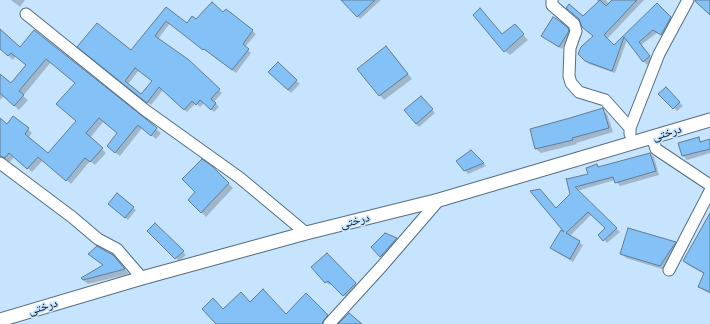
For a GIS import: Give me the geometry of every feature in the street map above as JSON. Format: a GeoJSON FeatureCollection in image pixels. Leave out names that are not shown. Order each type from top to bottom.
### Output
{"type":"FeatureCollection","features":[{"type":"Feature","properties":{"kind":"street"},"geometry":{"type":"LineString","coordinates":[[552,0],[552,5],[574,24],[576,31],[570,48],[569,76],[572,83],[579,92],[604,100],[630,128]]}},
{"type":"Feature","properties":{"kind":"street"},"geometry":{"type":"LineString","coordinates":[[630,143],[630,128],[659,54],[688,0]]}},
{"type":"Feature","properties":{"kind":"street"},"geometry":{"type":"LineString","coordinates":[[26,14],[145,110],[240,178],[306,234]]}},
{"type":"Feature","properties":{"kind":"street","name":"درختی"},"geometry":{"type":"LineString","coordinates":[[0,320],[142,278],[440,200],[710,120]]}},
{"type":"Feature","properties":{"kind":"street"},"geometry":{"type":"LineString","coordinates":[[652,137],[656,149],[710,185]]}},
{"type":"Feature","properties":{"kind":"street"},"geometry":{"type":"LineString","coordinates":[[0,164],[72,217],[98,239],[117,249],[142,278]]}},
{"type":"Feature","properties":{"kind":"street"},"geometry":{"type":"LineString","coordinates":[[669,270],[710,191]]}},
{"type":"Feature","properties":{"kind":"street"},"geometry":{"type":"LineString","coordinates":[[328,324],[440,200]]}},
{"type":"Feature","properties":{"kind":"building"},"geometry":{"type":"Polygon","coordinates":[[[341,0],[375,0],[357,17],[341,0]]]}},
{"type":"Feature","properties":{"kind":"building"},"geometry":{"type":"Polygon","coordinates":[[[600,0],[606,6],[612,0],[637,0],[604,35],[614,45],[657,3],[671,17],[661,35],[653,30],[639,42],[650,56],[643,62],[624,37],[612,71],[585,61],[578,54],[581,47],[593,36],[582,27],[579,19],[566,8],[569,4],[583,16],[600,0]]]}},
{"type":"Feature","properties":{"kind":"building"},"geometry":{"type":"Polygon","coordinates":[[[710,0],[710,15],[695,1],[710,0]]]}},
{"type":"Feature","properties":{"kind":"building"},"geometry":{"type":"Polygon","coordinates":[[[212,2],[223,12],[226,9],[253,30],[243,44],[249,49],[232,70],[204,49],[203,50],[166,21],[155,36],[189,60],[220,89],[211,99],[216,103],[211,110],[200,100],[196,105],[192,101],[184,110],[159,87],[147,103],[77,47],[97,23],[131,50],[166,7],[187,23],[192,16],[196,19],[212,2]],[[135,68],[125,81],[141,94],[152,81],[135,68]]]}},
{"type":"Feature","properties":{"kind":"building"},"geometry":{"type":"Polygon","coordinates":[[[480,8],[502,34],[515,24],[524,34],[504,52],[473,15],[480,8]]]}},
{"type":"Feature","properties":{"kind":"building"},"geometry":{"type":"Polygon","coordinates":[[[553,17],[568,28],[569,31],[559,47],[541,36],[553,17]]]}},
{"type":"Feature","properties":{"kind":"building"},"geometry":{"type":"Polygon","coordinates":[[[0,29],[20,47],[34,30],[157,128],[151,136],[138,125],[115,153],[107,146],[117,133],[99,118],[86,133],[103,148],[90,162],[85,158],[66,181],[38,157],[27,169],[9,153],[5,158],[0,156],[0,118],[7,124],[13,116],[29,128],[25,134],[48,153],[76,121],[56,104],[75,83],[46,59],[19,91],[24,95],[14,106],[0,93],[0,74],[11,83],[26,65],[11,53],[8,56],[0,49],[0,29]]]}},
{"type":"Feature","properties":{"kind":"building"},"geometry":{"type":"Polygon","coordinates":[[[386,46],[408,74],[379,96],[357,69],[386,46]]]}},
{"type":"Feature","properties":{"kind":"building"},"geometry":{"type":"Polygon","coordinates":[[[278,62],[297,80],[288,90],[268,72],[278,62]]]}},
{"type":"Feature","properties":{"kind":"building"},"geometry":{"type":"Polygon","coordinates":[[[666,87],[680,102],[673,109],[658,94],[666,87]]]}},
{"type":"Feature","properties":{"kind":"building"},"geometry":{"type":"Polygon","coordinates":[[[421,96],[433,109],[416,124],[404,110],[421,96]]]}},
{"type":"Feature","properties":{"kind":"building"},"geometry":{"type":"Polygon","coordinates":[[[603,108],[609,128],[572,138],[573,140],[535,149],[530,129],[603,108]]]}},
{"type":"Feature","properties":{"kind":"building"},"geometry":{"type":"Polygon","coordinates":[[[699,137],[700,142],[710,139],[710,149],[682,156],[678,143],[699,137]]]}},
{"type":"Feature","properties":{"kind":"building"},"geometry":{"type":"Polygon","coordinates":[[[471,150],[484,163],[464,171],[456,161],[471,150]]]}},
{"type":"Feature","properties":{"kind":"building"},"geometry":{"type":"Polygon","coordinates":[[[650,153],[656,171],[615,183],[613,177],[575,187],[617,228],[603,241],[598,235],[605,228],[588,212],[566,233],[580,241],[570,259],[550,248],[561,230],[564,232],[530,191],[540,189],[556,208],[570,194],[566,178],[588,174],[586,168],[597,164],[598,167],[650,153]]]}},
{"type":"Feature","properties":{"kind":"building"},"geometry":{"type":"Polygon","coordinates":[[[202,159],[212,166],[229,183],[201,213],[188,200],[195,192],[182,179],[202,159]]]}},
{"type":"Feature","properties":{"kind":"building"},"geometry":{"type":"Polygon","coordinates":[[[117,193],[134,207],[125,218],[108,204],[117,193]]]}},
{"type":"Feature","properties":{"kind":"building"},"geometry":{"type":"Polygon","coordinates":[[[710,213],[710,292],[698,287],[704,273],[683,261],[710,213]]]}},
{"type":"Feature","properties":{"kind":"building"},"geometry":{"type":"Polygon","coordinates":[[[155,223],[184,251],[175,259],[147,231],[155,223]]]}},
{"type":"Feature","properties":{"kind":"building"},"geometry":{"type":"Polygon","coordinates":[[[628,228],[676,242],[660,266],[620,254],[628,228]]]}},
{"type":"Feature","properties":{"kind":"building"},"geometry":{"type":"Polygon","coordinates":[[[385,233],[397,238],[380,257],[371,247],[385,233]]]}},
{"type":"Feature","properties":{"kind":"building"},"geometry":{"type":"Polygon","coordinates":[[[97,246],[113,255],[125,269],[83,280],[81,278],[103,265],[88,254],[97,246]]]}},
{"type":"Feature","properties":{"kind":"building"},"geometry":{"type":"Polygon","coordinates":[[[327,253],[356,283],[343,296],[328,281],[325,283],[311,267],[327,253]]]}},
{"type":"Feature","properties":{"kind":"building"},"geometry":{"type":"Polygon","coordinates":[[[263,289],[286,314],[306,293],[328,315],[322,324],[216,324],[202,309],[213,298],[223,309],[241,292],[250,302],[263,289]]]}},
{"type":"Feature","properties":{"kind":"building"},"geometry":{"type":"Polygon","coordinates":[[[349,313],[362,324],[338,324],[349,313]]]}}]}
